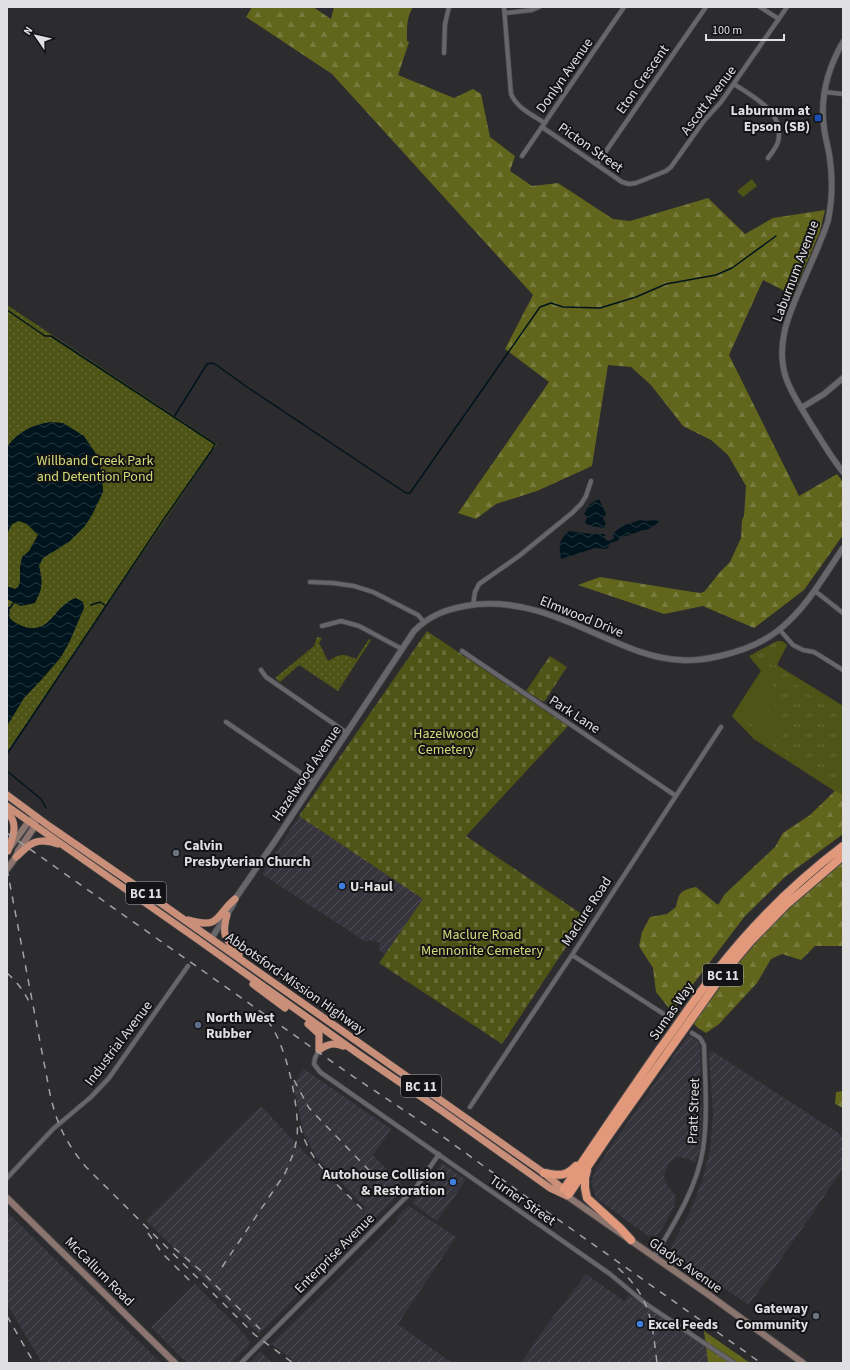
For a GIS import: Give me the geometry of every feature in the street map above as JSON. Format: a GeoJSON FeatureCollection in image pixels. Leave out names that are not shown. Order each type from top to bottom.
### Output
{"type":"FeatureCollection","features":[{"type":"Feature","properties":{"kind":"highway","name":"Abbotsford-Mission Highway"},"geometry":{"type":"LineString","coordinates":[[7,795],[36,817],[544,1173],[565,1193]]}},
{"type":"Feature","properties":{"kind":"highway","name":"Abbotsford-Mission Highway"},"geometry":{"type":"LineString","coordinates":[[7,806],[550,1188],[565,1193]]}},
{"type":"Feature","properties":{"kind":"highway"},"geometry":{"type":"LineString","coordinates":[[7,812],[14,821],[13,837],[7,851]]}},
{"type":"Feature","properties":{"kind":"highway"},"geometry":{"type":"LineString","coordinates":[[16,857],[27,847],[38,841],[53,842],[66,847]]}},
{"type":"Feature","properties":{"kind":"highway","name":"Sumas Way"},"geometry":{"type":"LineString","coordinates":[[565,1193],[694,1001],[732,952],[781,900],[812,871],[843,846]]}},
{"type":"Feature","properties":{"kind":"highway","name":"Sumas Way"},"geometry":{"type":"LineString","coordinates":[[606,1133],[728,968],[786,905],[843,856]]}},
{"type":"Feature","properties":{"kind":"highway"},"geometry":{"type":"LineString","coordinates":[[182,918],[207,924],[220,918],[235,899]]}},
{"type":"Feature","properties":{"kind":"highway"},"geometry":{"type":"LineString","coordinates":[[227,915],[224,926],[225,936],[244,962]]}},
{"type":"Feature","properties":{"kind":"highway"},"geometry":{"type":"LineString","coordinates":[[197,939],[211,939]]}},
{"type":"Feature","properties":{"kind":"highway"},"geometry":{"type":"LineString","coordinates":[[236,967],[253,985],[316,1030],[319,1034],[319,1050],[330,1044],[337,1044],[360,1055]]}},
{"type":"Feature","properties":{"kind":"highway"},"geometry":{"type":"LineString","coordinates":[[544,1173],[559,1175],[568,1173],[575,1167],[595,1139],[606,1133]]}},
{"type":"Feature","properties":{"kind":"highway"},"geometry":{"type":"LineString","coordinates":[[606,1133],[586,1172],[584,1188],[589,1201],[620,1228],[631,1240]]}},
{"type":"Feature","properties":{"kind":"main road"},"geometry":{"type":"LineString","coordinates":[[7,851],[28,821],[36,817]]}},
{"type":"Feature","properties":{"kind":"main road"},"geometry":{"type":"LineString","coordinates":[[7,869],[35,826],[36,817]]}},
{"type":"Feature","properties":{"kind":"main road","name":"Gladys Avenue"},"geometry":{"type":"LineString","coordinates":[[565,1193],[803,1363]]}},
{"type":"Feature","properties":{"kind":"main road","name":"McCallum Road"},"geometry":{"type":"LineString","coordinates":[[7,1198],[175,1363]]}},
{"type":"Feature","properties":{"kind":"street"},"geometry":{"type":"LineString","coordinates":[[444,53],[445,24],[449,7]]}},
{"type":"Feature","properties":{"kind":"street","name":"Picton Street"},"geometry":{"type":"LineString","coordinates":[[504,7],[511,94],[514,100],[543,125],[622,182],[629,184]]}},
{"type":"Feature","properties":{"kind":"street"},"geometry":{"type":"LineString","coordinates":[[505,13],[532,10],[539,7]]}},
{"type":"Feature","properties":{"kind":"street","name":"Donlyn Avenue"},"geometry":{"type":"LineString","coordinates":[[522,156],[624,7]]}},
{"type":"Feature","properties":{"kind":"street","name":"Eton Crescent"},"geometry":{"type":"LineString","coordinates":[[597,164],[706,7]]}},
{"type":"Feature","properties":{"kind":"street"},"geometry":{"type":"LineString","coordinates":[[760,7],[778,19]]}},
{"type":"Feature","properties":{"kind":"street","name":"Ascott Avenue"},"geometry":{"type":"LineString","coordinates":[[629,184],[636,183],[666,171],[672,167],[703,122],[721,102],[734,84],[787,7]]}},
{"type":"Feature","properties":{"kind":"street","name":"Laburnum Avenue"},"geometry":{"type":"LineString","coordinates":[[843,42],[832,64],[825,92],[823,121],[831,172],[830,208],[824,232],[788,318],[782,342],[782,360],[786,377],[791,389],[843,472]]}},
{"type":"Feature","properties":{"kind":"street"},"geometry":{"type":"LineString","coordinates":[[734,84],[766,105],[774,116],[778,128],[778,143],[768,158]]}},
{"type":"Feature","properties":{"kind":"street"},"geometry":{"type":"LineString","coordinates":[[825,92],[843,94]]}},
{"type":"Feature","properties":{"kind":"street"},"geometry":{"type":"LineString","coordinates":[[802,408],[824,394],[843,378]]}},
{"type":"Feature","properties":{"kind":"street"},"geometry":{"type":"LineString","coordinates":[[473,605],[475,592],[479,584],[519,556],[572,513],[581,504],[586,496],[591,481]]}},
{"type":"Feature","properties":{"kind":"street"},"geometry":{"type":"LineString","coordinates":[[843,548],[804,605],[780,629],[792,645],[803,650],[814,652],[843,670]]}},
{"type":"Feature","properties":{"kind":"street"},"geometry":{"type":"LineString","coordinates":[[310,582],[354,586],[373,592],[418,615],[424,622]]}},
{"type":"Feature","properties":{"kind":"street"},"geometry":{"type":"LineString","coordinates":[[815,590],[843,613]]}},
{"type":"Feature","properties":{"kind":"street","name":"Elmwood Drive"},"geometry":{"type":"LineString","coordinates":[[424,622],[448,610],[473,605],[507,604],[550,614],[634,650],[679,660],[711,658],[740,651],[780,629]]}},
{"type":"Feature","properties":{"kind":"street"},"geometry":{"type":"LineString","coordinates":[[322,626],[342,622],[359,626],[402,649]]}},
{"type":"Feature","properties":{"kind":"street","name":"Hazelwood Avenue"},"geometry":{"type":"LineString","coordinates":[[211,939],[233,905],[235,899],[414,631],[424,622]]}},
{"type":"Feature","properties":{"kind":"street","name":"Park Lane"},"geometry":{"type":"LineString","coordinates":[[462,651],[676,796]]}},
{"type":"Feature","properties":{"kind":"street"},"geometry":{"type":"LineString","coordinates":[[261,670],[266,677],[347,733]]}},
{"type":"Feature","properties":{"kind":"street"},"geometry":{"type":"LineString","coordinates":[[226,722],[314,782]]}},
{"type":"Feature","properties":{"kind":"street","name":"Maclure Road"},"geometry":{"type":"LineString","coordinates":[[470,1107],[572,955],[721,727]]}},
{"type":"Feature","properties":{"kind":"street"},"geometry":{"type":"LineString","coordinates":[[572,955],[670,1018]]}},
{"type":"Feature","properties":{"kind":"street","name":"Industrial Avenue"},"geometry":{"type":"LineString","coordinates":[[7,1178],[53,1129],[91,1097],[108,1078],[188,966]]}},
{"type":"Feature","properties":{"kind":"street","name":"Pratt Street"},"geometry":{"type":"LineString","coordinates":[[654,1256],[682,1208],[697,1173],[703,1150],[706,1113],[704,1045],[700,1038],[692,1032]]}},
{"type":"Feature","properties":{"kind":"street","name":"Turner Street"},"geometry":{"type":"LineString","coordinates":[[319,1050],[314,1064],[320,1072],[610,1274],[646,1304],[734,1363]]}},
{"type":"Feature","properties":{"kind":"street","name":"Enterprise Avenue"},"geometry":{"type":"LineString","coordinates":[[241,1363],[417,1186],[439,1154]]}},
{"type":"Feature","properties":{"kind":"shaded area","name":"U-Haul"},"geometry":{"type":"Polygon","coordinates":[[[299,816],[423,899],[385,955],[379,950],[379,943],[376,941],[369,940],[366,942],[262,874],[299,816]]]}},
{"type":"Feature","properties":{"kind":"shaded area"},"geometry":{"type":"Polygon","coordinates":[[[688,1035],[697,1040],[700,1047],[702,1113],[700,1149],[695,1164],[686,1158],[677,1157],[668,1164],[664,1176],[667,1185],[675,1195],[675,1204],[665,1224],[657,1235],[648,1236],[596,1198],[591,1182],[596,1168],[688,1035]]]}},
{"type":"Feature","properties":{"kind":"shaded area"},"geometry":{"type":"Polygon","coordinates":[[[712,1051],[843,1136],[843,1169],[749,1305],[674,1255],[671,1250],[672,1245],[690,1212],[702,1181],[710,1151],[713,1114],[709,1054],[712,1051]]]}},
{"type":"Feature","properties":{"kind":"shaded area"},"geometry":{"type":"Polygon","coordinates":[[[304,1069],[391,1129],[373,1155],[405,1188],[259,1334],[146,1220],[261,1106],[362,1210],[365,1207],[316,1157],[304,1134],[293,1084],[304,1069]]]}},
{"type":"Feature","properties":{"kind":"shaded area"},"geometry":{"type":"Polygon","coordinates":[[[442,1163],[466,1180],[437,1221],[412,1203],[442,1163]]]}},
{"type":"Feature","properties":{"kind":"shaded area"},"geometry":{"type":"Polygon","coordinates":[[[409,1206],[456,1237],[398,1324],[452,1363],[289,1363],[292,1359],[271,1344],[398,1220],[396,1218],[409,1206]]]}},
{"type":"Feature","properties":{"kind":"shaded area"},"geometry":{"type":"Polygon","coordinates":[[[7,1212],[161,1363],[42,1363],[7,1304],[7,1212]]]}},
{"type":"Feature","properties":{"kind":"shaded area"},"geometry":{"type":"Polygon","coordinates":[[[586,1274],[624,1301],[629,1295],[706,1347],[708,1363],[521,1363],[549,1322],[586,1274]]]}},
{"type":"Feature","properties":{"kind":"shaded area"},"geometry":{"type":"Polygon","coordinates":[[[195,1284],[238,1327],[251,1343],[231,1363],[187,1363],[151,1327],[195,1284]]]}},
{"type":"Feature","properties":{"kind":"shaded area"},"geometry":{"type":"Polygon","coordinates":[[[260,1351],[272,1363],[249,1363],[260,1351]]]}},
{"type":"Feature","properties":{"kind":"green space"},"geometry":{"type":"Polygon","coordinates":[[[252,7],[313,7],[331,19],[334,7],[413,7],[407,24],[407,41],[409,42],[398,75],[454,98],[473,89],[481,94],[490,137],[515,156],[510,171],[532,186],[558,183],[613,219],[630,221],[708,198],[745,234],[773,218],[825,210],[820,231],[793,295],[763,280],[729,355],[799,496],[837,474],[843,482],[843,535],[804,590],[754,628],[703,606],[664,614],[578,585],[600,577],[701,593],[705,591],[730,562],[741,538],[746,486],[728,455],[711,440],[683,426],[651,385],[631,367],[608,365],[592,466],[537,491],[496,504],[476,519],[458,513],[549,382],[505,349],[533,295],[332,74],[246,17],[252,7]]]}},
{"type":"Feature","properties":{"kind":"green space"},"geometry":{"type":"Polygon","coordinates":[[[752,179],[757,186],[743,197],[737,191],[752,179]]]}},
{"type":"Feature","properties":{"kind":"green space","name":"Willband Creek Park and Detention Pond"},"geometry":{"type":"Polygon","coordinates":[[[7,305],[217,444],[7,752],[7,305]]]}},
{"type":"Feature","properties":{"kind":"green space","name":"Hazelwood Cemetery"},"geometry":{"type":"Polygon","coordinates":[[[427,631],[568,726],[466,836],[586,917],[502,1044],[379,963],[423,899],[299,816],[427,631]]]}},
{"type":"Feature","properties":{"kind":"green space"},"geometry":{"type":"Polygon","coordinates":[[[317,637],[322,638],[319,643],[328,661],[342,655],[356,659],[369,639],[371,640],[338,691],[299,665],[280,682],[275,678],[314,646],[317,637]]]}},
{"type":"Feature","properties":{"kind":"green space"},"geometry":{"type":"Polygon","coordinates":[[[777,641],[782,641],[787,645],[777,665],[843,706],[843,795],[839,794],[754,739],[732,716],[761,671],[749,656],[777,641]]]}},
{"type":"Feature","properties":{"kind":"green space"},"geometry":{"type":"Polygon","coordinates":[[[780,641],[787,645],[774,666],[770,664],[769,661],[778,654],[778,647],[775,642],[780,641]]]}},
{"type":"Feature","properties":{"kind":"green space"},"geometry":{"type":"Polygon","coordinates":[[[550,656],[567,667],[544,702],[526,691],[550,656]]]}},
{"type":"Feature","properties":{"kind":"green space"},"geometry":{"type":"Polygon","coordinates":[[[761,671],[769,677],[773,684],[777,701],[774,716],[777,724],[779,724],[780,729],[784,733],[782,736],[779,734],[772,745],[799,764],[843,789],[843,794],[839,793],[754,739],[732,716],[761,671]],[[747,710],[741,715],[741,719],[762,732],[764,730],[761,724],[750,711],[747,710]]]}},
{"type":"Feature","properties":{"kind":"green space"},"geometry":{"type":"Polygon","coordinates":[[[793,675],[843,706],[843,716],[825,706],[793,682],[794,681],[791,678],[793,675]]]}},
{"type":"Feature","properties":{"kind":"green space"},"geometry":{"type":"Polygon","coordinates":[[[838,788],[843,789],[843,834],[786,876],[745,916],[672,1012],[656,992],[653,968],[639,946],[642,932],[650,917],[667,914],[676,907],[678,898],[682,892],[696,887],[718,905],[725,894],[775,847],[783,833],[810,815],[838,788]]]}},
{"type":"Feature","properties":{"kind":"green space"},"geometry":{"type":"Polygon","coordinates":[[[843,861],[843,946],[815,946],[801,960],[782,954],[771,959],[757,983],[719,1024],[706,1033],[698,1028],[693,1023],[754,945],[784,912],[843,861]]]}},
{"type":"Feature","properties":{"kind":"green space"},"geometry":{"type":"Polygon","coordinates":[[[843,1091],[843,1108],[835,1104],[836,1092],[843,1091]]]}},
{"type":"Feature","properties":{"kind":"green space"},"geometry":{"type":"Polygon","coordinates":[[[704,1331],[750,1363],[708,1363],[704,1331]]]}},
{"type":"Feature","properties":{"kind":"water"},"geometry":{"type":"Polygon","coordinates":[[[51,422],[63,423],[84,436],[98,457],[102,475],[103,492],[85,526],[69,542],[43,558],[39,566],[42,585],[38,598],[35,603],[21,606],[7,599],[7,586],[15,589],[18,587],[20,582],[22,557],[29,551],[38,535],[27,524],[19,521],[12,524],[7,534],[7,447],[16,437],[26,430],[51,422]]]}},
{"type":"Feature","properties":{"kind":"water"},"geometry":{"type":"Polygon","coordinates":[[[599,499],[606,514],[603,519],[606,523],[604,528],[591,526],[585,523],[587,517],[584,514],[590,504],[599,499]]]}},
{"type":"Feature","properties":{"kind":"water"},"geometry":{"type":"Polygon","coordinates":[[[640,520],[659,521],[656,525],[649,529],[619,538],[618,541],[611,543],[607,549],[595,548],[561,559],[560,544],[569,531],[604,534],[606,536],[604,537],[606,540],[610,541],[614,538],[613,533],[622,526],[640,520]]]}},
{"type":"Feature","properties":{"kind":"water"},"geometry":{"type":"Polygon","coordinates":[[[76,598],[83,602],[84,608],[69,643],[61,657],[24,698],[7,726],[7,607],[10,607],[9,616],[12,621],[29,628],[38,628],[45,625],[61,607],[76,598]]]}},
{"type":"Feature","properties":{"kind":"waterway"},"geometry":{"type":"LineString","coordinates":[[174,417],[207,364],[215,364],[406,493],[410,493],[540,307],[551,303],[563,307],[600,308],[636,297],[666,284],[716,275],[732,268],[776,236]]}},
{"type":"Feature","properties":{"kind":"waterway"},"geometry":{"type":"LineString","coordinates":[[7,310],[45,336],[51,336],[215,444],[7,754]]}},
{"type":"Feature","properties":{"kind":"waterway"},"geometry":{"type":"LineString","coordinates":[[10,608],[15,601]]}},
{"type":"Feature","properties":{"kind":"waterway"},"geometry":{"type":"LineString","coordinates":[[91,605],[100,602],[106,606]]}},
{"type":"Feature","properties":{"kind":"waterway"},"geometry":{"type":"LineString","coordinates":[[7,771],[41,799],[46,808]]}},
{"type":"Feature","properties":{"kind":"railway"},"geometry":{"type":"LineString","coordinates":[[7,833],[348,1073],[435,1131],[761,1363]]}},
{"type":"Feature","properties":{"kind":"railway"},"geometry":{"type":"LineString","coordinates":[[7,869],[50,1094],[59,1124],[68,1142],[86,1167],[255,1335],[293,1363]]}},
{"type":"Feature","properties":{"kind":"railway"},"geometry":{"type":"LineString","coordinates":[[7,973],[26,995],[30,1004]]}},
{"type":"Feature","properties":{"kind":"railway"},"geometry":{"type":"LineString","coordinates":[[222,1267],[284,1175],[292,1157],[297,1137],[296,1110],[290,1075],[285,1057],[273,1028],[265,1018]]}},
{"type":"Feature","properties":{"kind":"railway"},"geometry":{"type":"LineString","coordinates":[[294,1080],[309,1108],[387,1189]]}},
{"type":"Feature","properties":{"kind":"railway"},"geometry":{"type":"LineString","coordinates":[[300,1126],[310,1151],[325,1172],[362,1209]]}},
{"type":"Feature","properties":{"kind":"railway"},"geometry":{"type":"LineString","coordinates":[[148,1233],[162,1253],[194,1285]]}},
{"type":"Feature","properties":{"kind":"railway"},"geometry":{"type":"LineString","coordinates":[[174,1248],[200,1270],[260,1329]]}},
{"type":"Feature","properties":{"kind":"railway"},"geometry":{"type":"LineString","coordinates":[[618,1268],[629,1279],[644,1300],[651,1323],[657,1363]]}},
{"type":"Feature","properties":{"kind":"railway"},"geometry":{"type":"LineString","coordinates":[[7,1316],[34,1363]]}},
{"type":"Feature","properties":{"kind":"place","name":"Laburnum at Epson (SB)"},"geometry":{"type":"Point","coordinates":[818,118]}},
{"type":"Feature","properties":{"kind":"place","name":"Calvin Presbyterian Church"},"geometry":{"type":"Point","coordinates":[176,853]}},
{"type":"Feature","properties":{"kind":"place","name":"U-Haul"},"geometry":{"type":"Point","coordinates":[342,886]}},
{"type":"Feature","properties":{"kind":"place","name":"North West Rubber"},"geometry":{"type":"Point","coordinates":[198,1025]}},
{"type":"Feature","properties":{"kind":"place","name":"Autohouse Collision & Restoration"},"geometry":{"type":"Point","coordinates":[453,1182]}},
{"type":"Feature","properties":{"kind":"place","name":"Gateway Community"},"geometry":{"type":"Point","coordinates":[816,1316]}},
{"type":"Feature","properties":{"kind":"place","name":"Excel Feeds"},"geometry":{"type":"Point","coordinates":[640,1324]}},
{"type":"Feature","properties":{"kind":"park label","name":"Maclure Road Mennonite Cemetery"},"geometry":{"type":"Point","coordinates":[482,942]}}]}
